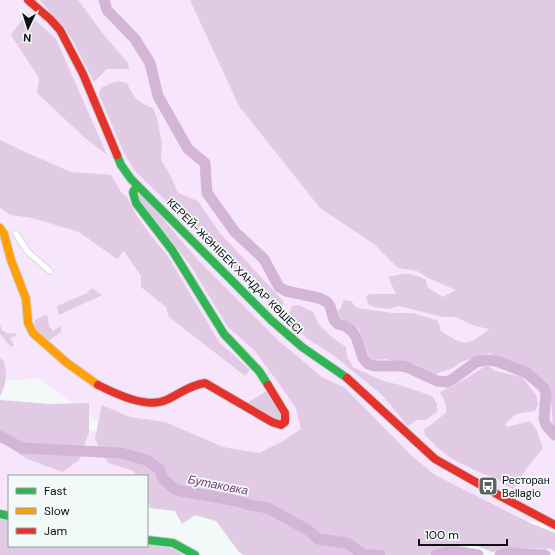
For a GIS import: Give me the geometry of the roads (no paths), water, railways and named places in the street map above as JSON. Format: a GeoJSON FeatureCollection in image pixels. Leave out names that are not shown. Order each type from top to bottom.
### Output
{"type":"FeatureCollection","features":[{"type":"Feature","properties":{"kind":"main road","name":"КЕРЕЙ-ЖӘНІБЕК ХАНДАР КӨШЕСІ"},"geometry":{"type":"LineString","coordinates":[[28,0],[50,18],[60,30],[76,59],[121,165],[137,186],[182,229],[288,336],[346,377],[435,458],[502,497],[555,525]]}},
{"type":"Feature","properties":{"kind":"main road"},"geometry":{"type":"LineString","coordinates":[[0,228],[4,234],[11,260],[26,299],[28,323],[33,333],[49,348],[97,385],[111,392],[146,403],[158,403],[196,384],[205,383],[272,422],[281,425],[285,422],[285,413],[259,371],[224,334],[172,250],[136,203],[133,192],[137,186]]}},
{"type":"Feature","properties":{"kind":"main road"},"geometry":{"type":"LineString","coordinates":[[148,540],[173,543],[195,555]]}},
{"type":"Feature","properties":{"kind":"street"},"geometry":{"type":"LineString","coordinates":[[16,234],[28,252],[50,271]]}},
{"type":"Feature","properties":{"kind":"waterway"},"geometry":{"type":"LineString","coordinates":[[104,0],[107,10],[135,39],[150,63],[158,96],[188,149],[205,163],[207,193],[235,232],[264,259],[279,287],[286,291],[319,298],[327,302],[330,306],[334,320],[338,324],[345,326],[352,331],[356,337],[363,358],[368,364],[375,366],[407,367],[437,381],[447,382],[476,362],[486,360],[496,361],[527,373],[544,388],[546,393],[544,419],[546,425],[555,435]]}},
{"type":"Feature","properties":{"kind":"waterway","name":"Бутаковка"},"geometry":{"type":"LineString","coordinates":[[0,436],[22,448],[121,453],[146,460],[159,469],[163,479],[176,490],[268,508],[308,530],[318,539],[347,543],[364,555]]}},
{"type":"Feature","properties":{"kind":"waterway","name":"Бутаковка"},"geometry":{"type":"LineString","coordinates":[[436,555],[446,552],[478,555]]}},
{"type":"Feature","properties":{"kind":"waterway","name":"Бутаковка"},"geometry":{"type":"LineString","coordinates":[[500,555],[510,553],[545,555]]}},
{"type":"Feature","properties":{"kind":"waterway","name":"Бутаковка"},"geometry":{"type":"LineString","coordinates":[[368,555],[380,555]]}},
{"type":"Feature","properties":{"kind":"place","name":"Ресторан Bellagio"},"geometry":{"type":"Point","coordinates":[488,486]}}]}
